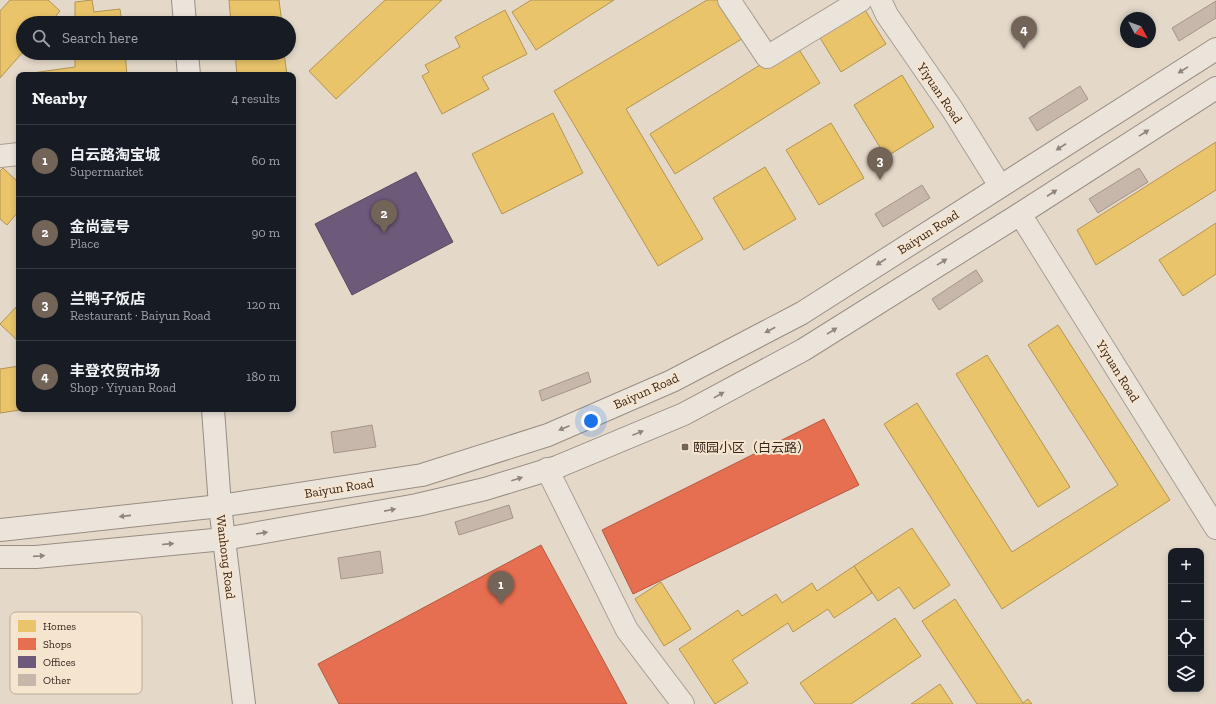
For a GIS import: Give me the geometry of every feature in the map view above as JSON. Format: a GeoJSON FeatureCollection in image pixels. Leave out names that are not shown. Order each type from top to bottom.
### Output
{"type":"FeatureCollection","features":[{"type":"Feature","properties":{"kind":"main road"},"geometry":{"type":"LineString","coordinates":[[183,0],[184,16]]}},
{"type":"Feature","properties":{"kind":"main road"},"geometry":{"type":"LineString","coordinates":[[729,0],[767,57],[861,0]]}},
{"type":"Feature","properties":{"kind":"main road","name":"Yiyuan Road"},"geometry":{"type":"LineString","coordinates":[[880,0],[887,15],[952,109],[1000,186]]}},
{"type":"Feature","properties":{"kind":"main road","name":"Baiyun Road"},"geometry":{"type":"LineString","coordinates":[[0,530],[220,506],[422,475],[548,435],[672,381],[802,313],[1216,49]]}},
{"type":"Feature","properties":{"kind":"main road"},"geometry":{"type":"LineString","coordinates":[[188,60],[189,72]]}},
{"type":"Feature","properties":{"kind":"main road"},"geometry":{"type":"LineString","coordinates":[[0,557],[36,557],[224,539],[417,505],[485,489],[547,469],[684,414],[803,350],[1020,214],[1216,88]]}},
{"type":"Feature","properties":{"kind":"main road"},"geometry":{"type":"LineString","coordinates":[[0,156],[16,154]]}},
{"type":"Feature","properties":{"kind":"main road","name":"Yiyuan Road"},"geometry":{"type":"LineString","coordinates":[[1020,214],[1216,528]]}},
{"type":"Feature","properties":{"kind":"main road","name":"Wanhong Road"},"geometry":{"type":"LineString","coordinates":[[213,412],[220,506],[244,704]]}},
{"type":"Feature","properties":{"kind":"main road"},"geometry":{"type":"LineString","coordinates":[[547,469],[627,630],[683,704]]}},
{"type":"Feature","properties":{"kind":"building: Homes"},"geometry":{"type":"Polygon","coordinates":[[[10,0],[48,0],[60,11],[56,16],[16,16],[16,60],[0,78],[0,11],[10,0]]]}},
{"type":"Feature","properties":{"kind":"building: Homes"},"geometry":{"type":"Polygon","coordinates":[[[92,0],[94,12],[120,9],[121,16],[75,16],[75,2],[92,0]]]}},
{"type":"Feature","properties":{"kind":"building: Homes"},"geometry":{"type":"Polygon","coordinates":[[[229,0],[279,0],[281,16],[230,16],[229,0]]]}},
{"type":"Feature","properties":{"kind":"building: Homes"},"geometry":{"type":"Polygon","coordinates":[[[385,0],[442,0],[336,99],[309,71],[385,0]]]}},
{"type":"Feature","properties":{"kind":"building: Homes"},"geometry":{"type":"Polygon","coordinates":[[[531,0],[614,0],[536,50],[512,12],[531,0]]]}},
{"type":"Feature","properties":{"kind":"building: Homes"},"geometry":{"type":"Polygon","coordinates":[[[707,0],[723,0],[745,37],[626,109],[703,239],[658,266],[554,91],[707,0]]]}},
{"type":"Feature","properties":{"kind":"building: Homes"},"geometry":{"type":"Polygon","coordinates":[[[862,5],[886,44],[841,72],[817,33],[862,5]]]}},
{"type":"Feature","properties":{"kind":"building: Homes"},"geometry":{"type":"Polygon","coordinates":[[[505,10],[527,54],[482,77],[489,89],[442,114],[422,76],[429,72],[425,65],[460,47],[455,37],[505,10]]]}},
{"type":"Feature","properties":{"kind":"building: Homes"},"geometry":{"type":"Polygon","coordinates":[[[795,43],[820,83],[675,174],[650,134],[795,43]]]}},
{"type":"Feature","properties":{"kind":"building: Homes"},"geometry":{"type":"Polygon","coordinates":[[[75,60],[126,60],[127,72],[39,72],[75,67],[75,60]]]}},
{"type":"Feature","properties":{"kind":"building: Homes"},"geometry":{"type":"Polygon","coordinates":[[[236,60],[285,60],[287,72],[237,72],[236,60]]]}},
{"type":"Feature","properties":{"kind":"building: Homes"},"geometry":{"type":"Polygon","coordinates":[[[902,75],[934,127],[886,157],[854,105],[902,75]]]}},
{"type":"Feature","properties":{"kind":"building: Homes"},"geometry":{"type":"Polygon","coordinates":[[[553,113],[583,173],[502,214],[472,154],[553,113]]]}},
{"type":"Feature","properties":{"kind":"building: Homes"},"geometry":{"type":"Polygon","coordinates":[[[831,123],[864,178],[819,205],[786,150],[831,123]]]}},
{"type":"Feature","properties":{"kind":"building: Homes"},"geometry":{"type":"Polygon","coordinates":[[[1216,142],[1216,190],[1096,265],[1077,230],[1216,142]]]}},
{"type":"Feature","properties":{"kind":"building: Homes"},"geometry":{"type":"Polygon","coordinates":[[[765,167],[796,219],[744,250],[713,198],[765,167]]]}},
{"type":"Feature","properties":{"kind":"building: Homes"},"geometry":{"type":"Polygon","coordinates":[[[3,168],[16,180],[16,214],[7,225],[0,219],[0,171],[3,168]]]}},
{"type":"Feature","properties":{"kind":"building: Homes"},"geometry":{"type":"Polygon","coordinates":[[[1216,223],[1216,274],[1183,296],[1159,260],[1216,223]]]}},
{"type":"Feature","properties":{"kind":"building: Homes"},"geometry":{"type":"Polygon","coordinates":[[[16,307],[16,339],[0,324],[16,307]]]}},
{"type":"Feature","properties":{"kind":"building: Homes"},"geometry":{"type":"Polygon","coordinates":[[[1058,325],[1170,500],[1002,609],[884,424],[917,403],[1012,552],[1118,485],[1028,345],[1058,325]]]}},
{"type":"Feature","properties":{"kind":"building: Homes"},"geometry":{"type":"Polygon","coordinates":[[[987,355],[1070,487],[1038,507],[956,374],[987,355]]]}},
{"type":"Feature","properties":{"kind":"building: Homes"},"geometry":{"type":"Polygon","coordinates":[[[16,366],[16,411],[0,413],[0,369],[16,366]]]}},
{"type":"Feature","properties":{"kind":"building: Homes"},"geometry":{"type":"Polygon","coordinates":[[[912,528],[950,585],[914,609],[899,587],[878,601],[854,566],[912,528]]]}},
{"type":"Feature","properties":{"kind":"building: Homes"},"geometry":{"type":"Polygon","coordinates":[[[854,566],[872,593],[834,618],[828,609],[793,632],[788,623],[732,660],[748,683],[715,704],[679,649],[738,610],[742,616],[776,594],[782,603],[812,583],[817,591],[854,566]]]}},
{"type":"Feature","properties":{"kind":"building: Homes"},"geometry":{"type":"Polygon","coordinates":[[[661,582],[691,629],[664,646],[635,599],[661,582]]]}},
{"type":"Feature","properties":{"kind":"building: Homes"},"geometry":{"type":"Polygon","coordinates":[[[955,599],[1023,703],[1028,699],[1032,704],[977,704],[922,621],[955,599]]]}},
{"type":"Feature","properties":{"kind":"building: Homes"},"geometry":{"type":"Polygon","coordinates":[[[895,618],[921,656],[851,704],[815,704],[800,683],[895,618]]]}},
{"type":"Feature","properties":{"kind":"building: Homes"},"geometry":{"type":"Polygon","coordinates":[[[940,684],[953,704],[911,704],[940,684]]]}},
{"type":"Feature","properties":{"kind":"building: Shops"},"geometry":{"type":"Polygon","coordinates":[[[824,419],[859,485],[633,594],[602,530],[824,419]]]}},
{"type":"Feature","properties":{"kind":"building: Shops"},"geometry":{"type":"Polygon","coordinates":[[[541,545],[627,704],[339,704],[318,664],[541,545]]]}},
{"type":"Feature","properties":{"kind":"building: Offices"},"geometry":{"type":"Polygon","coordinates":[[[416,172],[453,242],[352,295],[315,224],[416,172]]]}},
{"type":"Feature","properties":{"kind":"building: Other"},"geometry":{"type":"Polygon","coordinates":[[[1216,1],[1216,18],[1179,41],[1172,28],[1216,1]]]}},
{"type":"Feature","properties":{"kind":"building: Other"},"geometry":{"type":"Polygon","coordinates":[[[1080,86],[1088,99],[1037,131],[1029,118],[1080,86]]]}},
{"type":"Feature","properties":{"kind":"building: Other"},"geometry":{"type":"Polygon","coordinates":[[[1139,168],[1148,182],[1098,213],[1089,199],[1139,168]]]}},
{"type":"Feature","properties":{"kind":"building: Other"},"geometry":{"type":"Polygon","coordinates":[[[922,185],[930,198],[883,227],[875,214],[922,185]]]}},
{"type":"Feature","properties":{"kind":"building: Other"},"geometry":{"type":"Polygon","coordinates":[[[976,270],[983,281],[939,310],[932,299],[976,270]]]}},
{"type":"Feature","properties":{"kind":"building: Other"},"geometry":{"type":"Polygon","coordinates":[[[588,372],[591,382],[542,401],[539,391],[588,372]]]}},
{"type":"Feature","properties":{"kind":"building: Other"},"geometry":{"type":"Polygon","coordinates":[[[372,425],[376,447],[334,453],[331,432],[372,425]]]}},
{"type":"Feature","properties":{"kind":"building: Other"},"geometry":{"type":"Polygon","coordinates":[[[509,505],[513,518],[459,535],[455,522],[509,505]]]}},
{"type":"Feature","properties":{"kind":"building: Other"},"geometry":{"type":"Polygon","coordinates":[[[380,551],[383,573],[341,579],[338,558],[380,551]]]}},
{"type":"Feature","properties":{"kind":"place","name":"丰登农贸市场"},"geometry":{"type":"Point","coordinates":[1024,49]}},
{"type":"Feature","properties":{"kind":"place","name":"兰鸭子饭店"},"geometry":{"type":"Point","coordinates":[880,180]}},
{"type":"Feature","properties":{"kind":"place","name":"金尚壹号"},"geometry":{"type":"Point","coordinates":[384,233]}},
{"type":"Feature","properties":{"kind":"place","name":"颐园小区（白云路）"},"geometry":{"type":"Point","coordinates":[685,447]}},
{"type":"Feature","properties":{"kind":"place","name":"白云路淘宝城"},"geometry":{"type":"Point","coordinates":[501,604]}}]}
